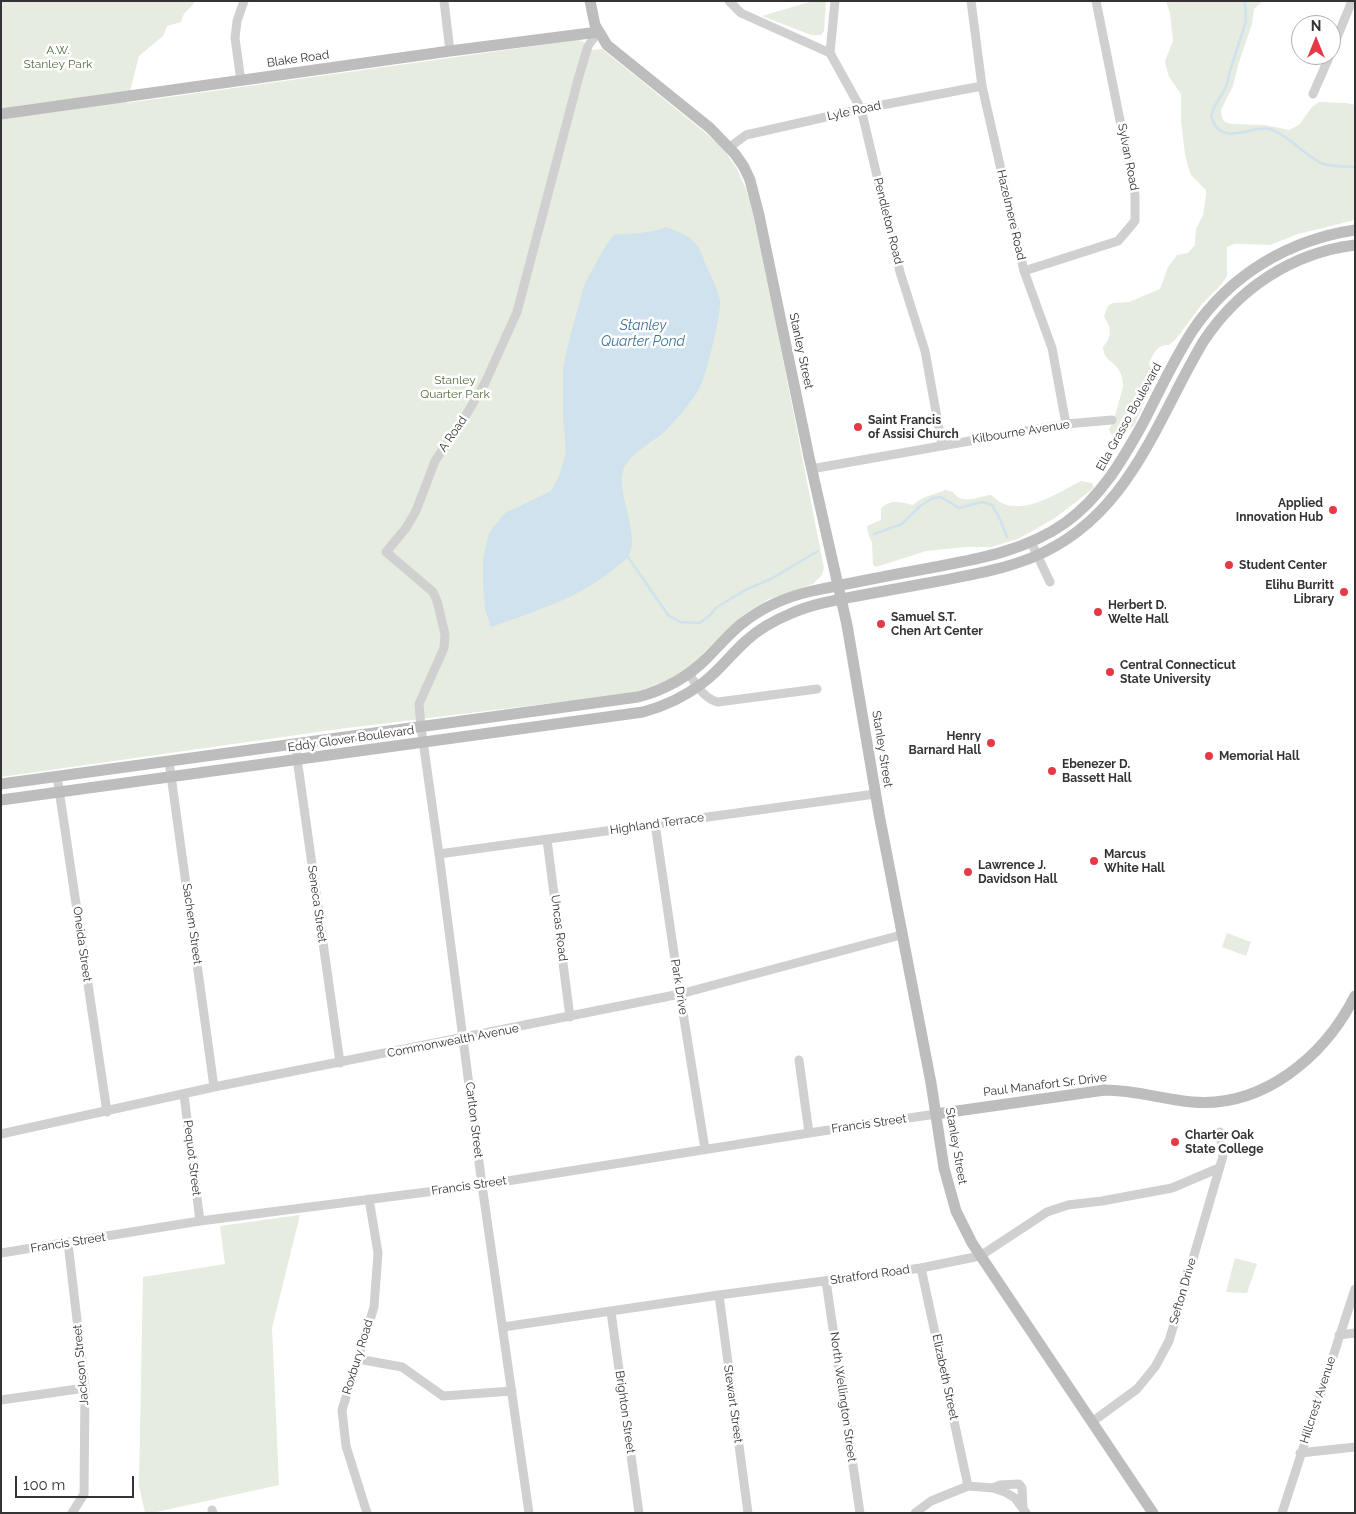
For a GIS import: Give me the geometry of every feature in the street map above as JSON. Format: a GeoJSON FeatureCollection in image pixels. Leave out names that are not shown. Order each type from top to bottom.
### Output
{"type":"FeatureCollection","features":[{"type":"Feature","properties":{"kind":"main road","name":"Stanley Street"},"geometry":{"type":"LineString","coordinates":[[590,1],[598,32],[605,43],[702,121],[730,148],[745,169],[754,194],[811,468],[854,662],[875,794],[936,1114],[944,1168],[952,1198],[961,1223],[980,1256],[1153,1513]]}},
{"type":"Feature","properties":{"kind":"main road","name":"Blake Road"},"geometry":{"type":"LineString","coordinates":[[1,114],[598,32]]}},
{"type":"Feature","properties":{"kind":"main road","name":"Ella Grasso Boulevard"},"geometry":{"type":"LineString","coordinates":[[838,585],[988,557],[1031,542],[1065,522],[1094,498],[1117,468],[1194,329],[1215,302],[1231,286],[1254,268],[1285,250],[1314,239],[1355,230]]}},
{"type":"Feature","properties":{"kind":"main road"},"geometry":{"type":"LineString","coordinates":[[841,600],[1012,565],[1055,546],[1078,531],[1106,506],[1130,475],[1203,342],[1221,318],[1246,292],[1271,274],[1300,259],[1329,249],[1355,245]]}},
{"type":"Feature","properties":{"kind":"main road"},"geometry":{"type":"LineString","coordinates":[[1145,419],[1158,426]]}},
{"type":"Feature","properties":{"kind":"main road","name":"Eddy Glover Boulevard"},"geometry":{"type":"LineString","coordinates":[[1,784],[562,708],[644,695],[667,686],[689,674],[739,626],[763,609],[791,596],[838,585]]}},
{"type":"Feature","properties":{"kind":"main road","name":"Eddy Glover Boulevard"},"geometry":{"type":"LineString","coordinates":[[1,800],[564,724],[646,711],[673,701],[698,686],[716,671],[749,637],[767,624],[800,609],[841,600]]}},
{"type":"Feature","properties":{"kind":"main road"},"geometry":{"type":"LineString","coordinates":[[562,708],[564,724]]}},
{"type":"Feature","properties":{"kind":"main road","name":"Paul Manafort Sr. Drive"},"geometry":{"type":"LineString","coordinates":[[936,1114],[1105,1090],[1121,1090],[1193,1102],[1217,1102],[1244,1096],[1273,1084],[1310,1057],[1332,1033],[1355,996]]}},
{"type":"Feature","properties":{"kind":"street"},"geometry":{"type":"LineString","coordinates":[[241,81],[235,38],[237,21],[244,1]]}},
{"type":"Feature","properties":{"kind":"street"},"geometry":{"type":"LineString","coordinates":[[444,1],[450,51]]}},
{"type":"Feature","properties":{"kind":"street"},"geometry":{"type":"LineString","coordinates":[[729,1],[741,13],[830,53],[834,1]]}},
{"type":"Feature","properties":{"kind":"street","name":"Hazelmere Road"},"geometry":{"type":"LineString","coordinates":[[970,1],[982,86],[1024,271],[1052,348],[1066,424]]}},
{"type":"Feature","properties":{"kind":"street","name":"Sylvan Road"},"geometry":{"type":"LineString","coordinates":[[1024,271],[1118,241],[1134,222],[1135,195],[1096,1]]}},
{"type":"Feature","properties":{"kind":"street"},"geometry":{"type":"LineString","coordinates":[[1341,27],[1352,1]]}},
{"type":"Feature","properties":{"kind":"street","name":"A Road"},"geometry":{"type":"LineString","coordinates":[[421,727],[419,704],[444,648],[444,626],[432,592],[386,552],[406,528],[416,511],[435,461],[485,383],[517,312],[542,224],[579,76],[588,46],[598,32]]}},
{"type":"Feature","properties":{"kind":"street","name":"Pendleton Road"},"geometry":{"type":"LineString","coordinates":[[830,53],[861,109],[900,272],[925,351],[942,445]]}},
{"type":"Feature","properties":{"kind":"street"},"geometry":{"type":"LineString","coordinates":[[1313,94],[1325,65]]}},
{"type":"Feature","properties":{"kind":"street","name":"Lyle Road"},"geometry":{"type":"LineString","coordinates":[[730,148],[746,135],[861,109],[982,86]]}},
{"type":"Feature","properties":{"kind":"street","name":"Kilbourne Avenue"},"geometry":{"type":"LineString","coordinates":[[811,468],[1066,424],[1112,420]]}},
{"type":"Feature","properties":{"kind":"street"},"geometry":{"type":"LineString","coordinates":[[1031,542],[1050,582]]}},
{"type":"Feature","properties":{"kind":"street"},"geometry":{"type":"LineString","coordinates":[[689,674],[704,695],[718,702],[817,688]]}},
{"type":"Feature","properties":{"kind":"street","name":"Carlton Street"},"geometry":{"type":"LineString","coordinates":[[421,727],[464,1038],[482,1185],[504,1327],[529,1513]]}},
{"type":"Feature","properties":{"kind":"street","name":"Seneca Street"},"geometry":{"type":"LineString","coordinates":[[295,744],[340,1063]]}},
{"type":"Feature","properties":{"kind":"street","name":"Sachem Street"},"geometry":{"type":"LineString","coordinates":[[169,761],[214,1088]]}},
{"type":"Feature","properties":{"kind":"street","name":"Oneida Street"},"geometry":{"type":"LineString","coordinates":[[57,776],[107,1112]]}},
{"type":"Feature","properties":{"kind":"street","name":"Highland Terrace"},"geometry":{"type":"LineString","coordinates":[[439,854],[875,794]]}},
{"type":"Feature","properties":{"kind":"street","name":"Park Drive"},"geometry":{"type":"LineString","coordinates":[[655,824],[705,1149]]}},
{"type":"Feature","properties":{"kind":"street","name":"Uncas Road"},"geometry":{"type":"LineString","coordinates":[[547,840],[570,1017]]}},
{"type":"Feature","properties":{"kind":"street","name":"Commonwealth Avenue"},"geometry":{"type":"LineString","coordinates":[[1,1134],[214,1088],[680,994],[902,935]]}},
{"type":"Feature","properties":{"kind":"street"},"geometry":{"type":"LineString","coordinates":[[799,1060],[809,1133]]}},
{"type":"Feature","properties":{"kind":"street","name":"Pequot Street"},"geometry":{"type":"LineString","coordinates":[[184,1095],[200,1221]]}},
{"type":"Feature","properties":{"kind":"street","name":"Francis Street"},"geometry":{"type":"LineString","coordinates":[[1,1253],[68,1244],[200,1221],[482,1185],[936,1114]]}},
{"type":"Feature","properties":{"kind":"street","name":"Sefton Drive"},"geometry":{"type":"LineString","coordinates":[[1092,1422],[1137,1389],[1155,1367],[1169,1341],[1223,1156],[1220,1132]]}},
{"type":"Feature","properties":{"kind":"street","name":"Stratford Road"},"geometry":{"type":"LineString","coordinates":[[504,1327],[719,1295],[921,1268],[980,1256],[1047,1212],[1068,1205],[1102,1201],[1172,1188],[1220,1168]]}},
{"type":"Feature","properties":{"kind":"street","name":"Roxbury Road"},"geometry":{"type":"LineString","coordinates":[[367,1513],[346,1446],[342,1410],[374,1307],[378,1253],[369,1198]]}},
{"type":"Feature","properties":{"kind":"street","name":"Jackson Street"},"geometry":{"type":"LineString","coordinates":[[68,1244],[85,1388],[84,1494],[72,1513]]}},
{"type":"Feature","properties":{"kind":"street","name":"Elizabeth Street"},"geometry":{"type":"LineString","coordinates":[[921,1268],[968,1486]]}},
{"type":"Feature","properties":{"kind":"street","name":"North Wellington Street"},"geometry":{"type":"LineString","coordinates":[[826,1281],[860,1513]]}},
{"type":"Feature","properties":{"kind":"street","name":"Hillcrest Avenue"},"geometry":{"type":"LineString","coordinates":[[1282,1513],[1355,1288]]}},
{"type":"Feature","properties":{"kind":"street","name":"Stewart Street"},"geometry":{"type":"LineString","coordinates":[[719,1295],[748,1513]]}},
{"type":"Feature","properties":{"kind":"street","name":"Brighton Street"},"geometry":{"type":"LineString","coordinates":[[611,1312],[639,1513]]}},
{"type":"Feature","properties":{"kind":"street"},"geometry":{"type":"LineString","coordinates":[[1339,1335],[1355,1333]]}},
{"type":"Feature","properties":{"kind":"street"},"geometry":{"type":"LineString","coordinates":[[358,1359],[402,1367],[443,1396],[512,1391]]}},
{"type":"Feature","properties":{"kind":"street"},"geometry":{"type":"LineString","coordinates":[[1,1400],[85,1388]]}},
{"type":"Feature","properties":{"kind":"street"},"geometry":{"type":"LineString","coordinates":[[1300,1453],[1355,1447]]}},
{"type":"Feature","properties":{"kind":"street"},"geometry":{"type":"LineString","coordinates":[[993,1488],[1000,1484],[1019,1484],[1022,1488],[1024,1510]]}},
{"type":"Feature","properties":{"kind":"street"},"geometry":{"type":"LineString","coordinates":[[915,1513],[931,1501],[968,1486],[993,1488],[1005,1492],[1015,1498],[1024,1510]]}},
{"type":"Feature","properties":{"kind":"green space","name":"Stanley Quarter Park"},"geometry":{"type":"Polygon","coordinates":[[[1,1],[195,1],[181,22],[167,26],[163,36],[139,56],[127,103],[578,40],[582,41],[592,50],[602,49],[724,150],[737,169],[746,189],[752,209],[776,324],[824,568],[822,575],[813,584],[769,599],[746,613],[721,635],[689,668],[666,681],[633,693],[339,729],[1,777],[1,1]]]}},
{"type":"Feature","properties":{"kind":"green space"},"geometry":{"type":"Polygon","coordinates":[[[813,1],[826,1],[824,31],[821,35],[811,35],[762,16],[813,1]]]}},
{"type":"Feature","properties":{"kind":"green space"},"geometry":{"type":"Polygon","coordinates":[[[1166,1],[1263,1],[1254,9],[1252,24],[1233,86],[1221,110],[1222,118],[1225,122],[1231,124],[1265,125],[1289,130],[1299,125],[1312,107],[1319,102],[1355,105],[1355,220],[1298,234],[1270,245],[1234,244],[1227,247],[1227,276],[1221,285],[1202,304],[1176,339],[1169,345],[1161,346],[1155,352],[1149,363],[1153,373],[1153,381],[1135,424],[1118,436],[1111,434],[1109,429],[1113,423],[1123,383],[1119,370],[1107,358],[1104,352],[1103,347],[1110,334],[1109,326],[1104,316],[1108,306],[1112,303],[1129,302],[1160,289],[1168,267],[1177,255],[1188,253],[1195,245],[1196,229],[1203,215],[1206,195],[1206,190],[1191,175],[1189,170],[1181,121],[1181,94],[1169,77],[1166,66],[1165,61],[1173,41],[1170,13],[1166,1]]]}},
{"type":"Feature","properties":{"kind":"green space"},"geometry":{"type":"Polygon","coordinates":[[[1081,481],[1092,483],[1094,488],[1055,518],[1018,539],[991,547],[965,547],[926,551],[876,567],[873,565],[872,543],[867,526],[881,520],[881,509],[888,503],[896,502],[913,505],[925,497],[945,490],[953,492],[961,499],[991,495],[1004,504],[1023,506],[1044,500],[1081,481]]]}},
{"type":"Feature","properties":{"kind":"green space"},"geometry":{"type":"Polygon","coordinates":[[[1227,933],[1251,942],[1246,956],[1222,947],[1227,933]]]}},
{"type":"Feature","properties":{"kind":"green space"},"geometry":{"type":"Polygon","coordinates":[[[300,1215],[272,1328],[279,1485],[145,1513],[139,1485],[143,1277],[225,1264],[220,1226],[300,1215]]]}},
{"type":"Feature","properties":{"kind":"green space"},"geometry":{"type":"Polygon","coordinates":[[[1235,1258],[1257,1264],[1247,1293],[1226,1292],[1235,1258]]]}},
{"type":"Feature","properties":{"kind":"water","name":"Stanley Quarter Pond"},"geometry":{"type":"Polygon","coordinates":[[[666,227],[692,240],[700,250],[718,291],[720,309],[709,359],[699,389],[667,430],[636,453],[624,468],[622,488],[632,537],[628,557],[603,578],[573,595],[557,603],[491,627],[485,609],[483,584],[483,559],[489,533],[505,513],[551,491],[559,476],[566,452],[563,417],[563,369],[585,283],[606,245],[614,235],[647,232],[666,227]]]}},
{"type":"Feature","properties":{"kind":"waterway"},"geometry":{"type":"LineString","coordinates":[[1245,1],[1246,21],[1226,87],[1213,110],[1212,119],[1217,128],[1231,134],[1263,128],[1270,129],[1278,132],[1317,161],[1332,166],[1355,167]]}},
{"type":"Feature","properties":{"kind":"waterway"},"geometry":{"type":"LineString","coordinates":[[874,534],[902,524],[920,506],[933,498],[941,497],[959,508],[982,502],[992,505],[1007,537]]}},
{"type":"Feature","properties":{"kind":"waterway"},"geometry":{"type":"LineString","coordinates":[[628,557],[668,615],[680,622],[700,623],[717,607],[747,589],[771,579],[818,551]]}},
{"type":"Feature","properties":{"kind":"place","name":"Saint Francis of Assisi Church"},"geometry":{"type":"Point","coordinates":[858,427]}},
{"type":"Feature","properties":{"kind":"place","name":"Applied Innovation Hub"},"geometry":{"type":"Point","coordinates":[1333,510]}},
{"type":"Feature","properties":{"kind":"place","name":"Student Center"},"geometry":{"type":"Point","coordinates":[1229,565]}},
{"type":"Feature","properties":{"kind":"place","name":"Elihu Burritt Library"},"geometry":{"type":"Point","coordinates":[1344,592]}},
{"type":"Feature","properties":{"kind":"place","name":"Herbert D. Welte Hall"},"geometry":{"type":"Point","coordinates":[1098,612]}},
{"type":"Feature","properties":{"kind":"place","name":"Samuel S.T. Chen Art Center"},"geometry":{"type":"Point","coordinates":[881,624]}},
{"type":"Feature","properties":{"kind":"place","name":"Central Connecticut State University"},"geometry":{"type":"Point","coordinates":[1110,672]}},
{"type":"Feature","properties":{"kind":"place","name":"Henry Barnard Hall"},"geometry":{"type":"Point","coordinates":[991,743]}},
{"type":"Feature","properties":{"kind":"place","name":"Memorial Hall"},"geometry":{"type":"Point","coordinates":[1209,756]}},
{"type":"Feature","properties":{"kind":"place","name":"Ebenezer D. Bassett Hall"},"geometry":{"type":"Point","coordinates":[1052,771]}},
{"type":"Feature","properties":{"kind":"place","name":"Marcus White Hall"},"geometry":{"type":"Point","coordinates":[1094,861]}},
{"type":"Feature","properties":{"kind":"place","name":"Lawrence J. Davidson Hall"},"geometry":{"type":"Point","coordinates":[968,872]}},
{"type":"Feature","properties":{"kind":"place","name":"Charter Oak State College"},"geometry":{"type":"Point","coordinates":[1175,1142]}},
{"type":"Feature","properties":{"kind":"park label","name":"A.W. Stanley Park"},"geometry":{"type":"Point","coordinates":[58,57]}}]}
